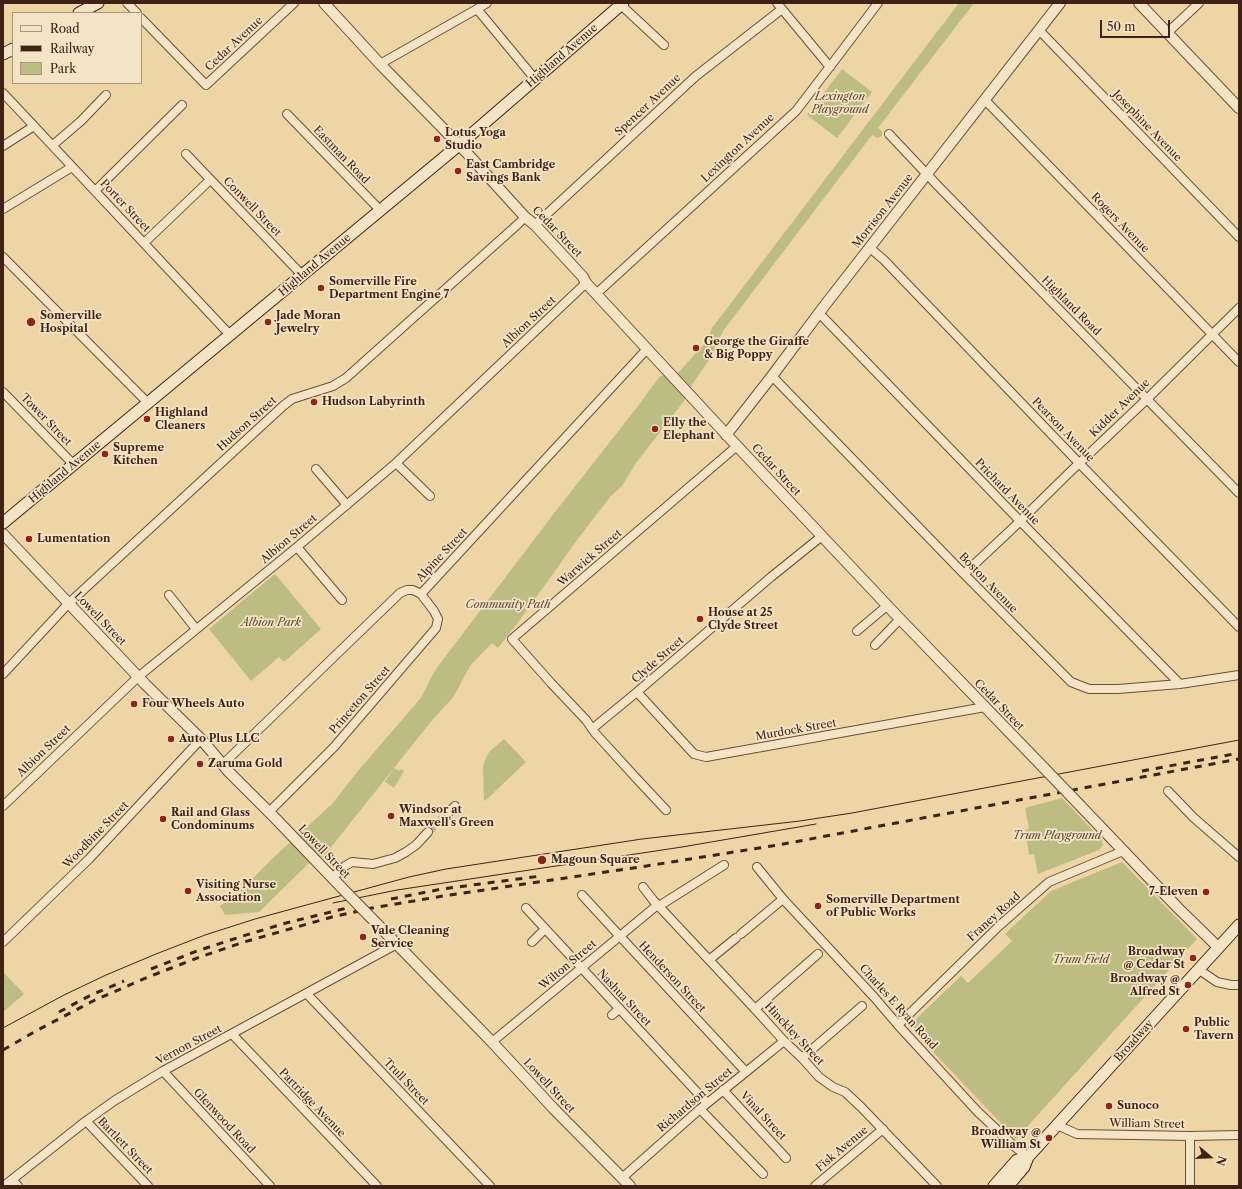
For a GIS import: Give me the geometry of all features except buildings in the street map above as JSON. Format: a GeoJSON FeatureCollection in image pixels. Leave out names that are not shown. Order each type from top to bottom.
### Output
{"type":"FeatureCollection","features":[{"type":"Feature","properties":{"kind":"main road"},"geometry":{"type":"LineString","coordinates":[[81,12],[98,3]]}},
{"type":"Feature","properties":{"kind":"main road","name":"Highland Avenue"},"geometry":{"type":"LineString","coordinates":[[3,523],[459,145],[621,4]]}},
{"type":"Feature","properties":{"kind":"main road"},"geometry":{"type":"LineString","coordinates":[[3,54],[12,50]]}},
{"type":"Feature","properties":{"kind":"main road","name":"Broadway"},"geometry":{"type":"LineString","coordinates":[[1008,1186],[1024,1167],[1028,1157],[1239,924]]}},
{"type":"Feature","properties":{"kind":"main road","name":"Broadway"},"geometry":{"type":"LineString","coordinates":[[994,1186],[1017,1160],[1028,1157]]}},
{"type":"Feature","properties":{"kind":"street"},"geometry":{"type":"LineString","coordinates":[[127,3],[136,12]]}},
{"type":"Feature","properties":{"kind":"street","name":"Cedar Avenue"},"geometry":{"type":"LineString","coordinates":[[142,19],[206,85],[294,3]]}},
{"type":"Feature","properties":{"kind":"street","name":"Cedar Street"},"geometry":{"type":"LineString","coordinates":[[324,3],[525,217],[535,225],[583,277],[586,283],[596,294],[726,435],[900,619],[1218,948]]}},
{"type":"Feature","properties":{"kind":"street"},"geometry":{"type":"LineString","coordinates":[[380,64],[487,3]]}},
{"type":"Feature","properties":{"kind":"street","name":"Lexington Avenue"},"geometry":{"type":"LineString","coordinates":[[596,294],[796,111],[878,3]]}},
{"type":"Feature","properties":{"kind":"street","name":"Morrison Avenue"},"geometry":{"type":"LineString","coordinates":[[726,435],[1060,3]]}},
{"type":"Feature","properties":{"kind":"street"},"geometry":{"type":"LineString","coordinates":[[1139,3],[1238,106]]}},
{"type":"Feature","properties":{"kind":"street"},"geometry":{"type":"LineString","coordinates":[[1167,33],[1199,3]]}},
{"type":"Feature","properties":{"kind":"street"},"geometry":{"type":"LineString","coordinates":[[621,4],[664,45]]}},
{"type":"Feature","properties":{"kind":"street"},"geometry":{"type":"LineString","coordinates":[[779,6],[830,67]]}},
{"type":"Feature","properties":{"kind":"street","name":"Spencer Avenue"},"geometry":{"type":"LineString","coordinates":[[535,225],[696,76],[779,6]]}},
{"type":"Feature","properties":{"kind":"street"},"geometry":{"type":"LineString","coordinates":[[477,9],[535,79]]}},
{"type":"Feature","properties":{"kind":"street","name":"Josephine Avenue"},"geometry":{"type":"LineString","coordinates":[[1039,30],[1239,237]]}},
{"type":"Feature","properties":{"kind":"street","name":"Porter Street"},"geometry":{"type":"LineString","coordinates":[[3,93],[230,335]]}},
{"type":"Feature","properties":{"kind":"street"},"geometry":{"type":"LineString","coordinates":[[53,145],[81,121],[106,95]]}},
{"type":"Feature","properties":{"kind":"street","name":"Rogers Avenue"},"geometry":{"type":"LineString","coordinates":[[985,100],[1239,362]]}},
{"type":"Feature","properties":{"kind":"street"},"geometry":{"type":"LineString","coordinates":[[96,191],[182,105]]}},
{"type":"Feature","properties":{"kind":"street","name":"Eastman Road"},"geometry":{"type":"LineString","coordinates":[[287,114],[380,210]]}},
{"type":"Feature","properties":{"kind":"street"},"geometry":{"type":"LineString","coordinates":[[3,146],[34,126]]}},
{"type":"Feature","properties":{"kind":"street","name":"Highland Road"},"geometry":{"type":"LineString","coordinates":[[889,134],[1239,493]]}},
{"type":"Feature","properties":{"kind":"street","name":"Conwell Street"},"geometry":{"type":"LineString","coordinates":[[186,154],[302,275]]}},
{"type":"Feature","properties":{"kind":"street"},"geometry":{"type":"LineString","coordinates":[[3,209],[72,166]]}},
{"type":"Feature","properties":{"kind":"street"},"geometry":{"type":"LineString","coordinates":[[144,243],[210,180]]}},
{"type":"Feature","properties":{"kind":"street","name":"Hudson Street"},"geometry":{"type":"LineString","coordinates":[[3,674],[68,604],[283,406],[292,399],[333,386],[346,378],[517,226],[525,217]]}},
{"type":"Feature","properties":{"kind":"street","name":"Pearson Avenue"},"geometry":{"type":"LineString","coordinates":[[870,248],[884,260],[1239,627]]}},
{"type":"Feature","properties":{"kind":"street"},"geometry":{"type":"LineString","coordinates":[[3,257],[148,403]]}},
{"type":"Feature","properties":{"kind":"street","name":"Albion Street"},"geometry":{"type":"LineString","coordinates":[[3,806],[138,677],[297,547],[396,463],[586,283]]}},
{"type":"Feature","properties":{"kind":"street","name":"Kidder Avenue"},"geometry":{"type":"LineString","coordinates":[[964,574],[1147,399],[1239,308]]}},
{"type":"Feature","properties":{"kind":"street","name":"Prichard Avenue"},"geometry":{"type":"LineString","coordinates":[[820,313],[1020,521],[1180,684]]}},
{"type":"Feature","properties":{"kind":"street","name":"Alpine Street"},"geometry":{"type":"LineString","coordinates":[[222,765],[400,593],[407,590],[413,590],[421,594],[647,349]]}},
{"type":"Feature","properties":{"kind":"street","name":"Boston Avenue"},"geometry":{"type":"LineString","coordinates":[[772,376],[1071,682],[1089,689],[1118,689],[1180,684],[1239,675]]}},
{"type":"Feature","properties":{"kind":"street","name":"Tower Street"},"geometry":{"type":"LineString","coordinates":[[3,392],[74,465]]}},
{"type":"Feature","properties":{"kind":"street","name":"Warwick Street"},"geometry":{"type":"LineString","coordinates":[[592,729],[586,720],[512,639],[737,446]]}},
{"type":"Feature","properties":{"kind":"street"},"geometry":{"type":"LineString","coordinates":[[396,463],[430,496]]}},
{"type":"Feature","properties":{"kind":"street"},"geometry":{"type":"LineString","coordinates":[[316,469],[347,505]]}},
{"type":"Feature","properties":{"kind":"street","name":"Lowell Street"},"geometry":{"type":"LineString","coordinates":[[3,534],[138,677],[200,739],[222,765],[630,1186]]}},
{"type":"Feature","properties":{"kind":"street","name":"Clyde Street"},"geometry":{"type":"LineString","coordinates":[[592,729],[771,577],[822,536]]}},
{"type":"Feature","properties":{"kind":"street"},"geometry":{"type":"LineString","coordinates":[[297,547],[342,600]]}},
{"type":"Feature","properties":{"kind":"street","name":"Princeton Street"},"geometry":{"type":"LineString","coordinates":[[269,812],[334,747],[436,628],[438,619],[421,594]]}},
{"type":"Feature","properties":{"kind":"street"},"geometry":{"type":"LineString","coordinates":[[169,595],[196,629]]}},
{"type":"Feature","properties":{"kind":"street"},"geometry":{"type":"LineString","coordinates":[[858,632],[888,605]]}},
{"type":"Feature","properties":{"kind":"street"},"geometry":{"type":"LineString","coordinates":[[875,645],[900,619]]}},
{"type":"Feature","properties":{"kind":"street","name":"Murdock Street"},"geometry":{"type":"LineString","coordinates":[[637,692],[694,754],[706,757],[984,707]]}},
{"type":"Feature","properties":{"kind":"street"},"geometry":{"type":"LineString","coordinates":[[592,729],[666,810]]}},
{"type":"Feature","properties":{"kind":"street","name":"Woodbine Street"},"geometry":{"type":"LineString","coordinates":[[3,942],[89,859],[200,739]]}},
{"type":"Feature","properties":{"kind":"street"},"geometry":{"type":"LineString","coordinates":[[1168,791],[1194,818],[1239,857]]}},
{"type":"Feature","properties":{"kind":"street"},"geometry":{"type":"LineString","coordinates":[[448,813],[455,806]]}},
{"type":"Feature","properties":{"kind":"street"},"geometry":{"type":"LineString","coordinates":[[332,878],[345,866],[352,862],[372,864],[395,858],[416,845],[428,832]]}},
{"type":"Feature","properties":{"kind":"street","name":"Franey Road"},"geometry":{"type":"LineString","coordinates":[[898,1025],[999,926],[1049,882],[1123,851]]}},
{"type":"Feature","properties":{"kind":"street","name":"Wilton Street"},"geometry":{"type":"LineString","coordinates":[[492,1042],[655,907],[659,906],[724,865]]}},
{"type":"Feature","properties":{"kind":"street","name":"Charles E Ryan Road"},"geometry":{"type":"LineString","coordinates":[[757,867],[784,899],[874,996],[898,1025],[977,1111],[1014,1146],[1028,1157]]}},
{"type":"Feature","properties":{"kind":"street","name":"Hinckley Street"},"geometry":{"type":"LineString","coordinates":[[643,887],[784,1041],[819,1077],[833,1087],[845,1092],[883,1129],[937,1186]]}},
{"type":"Feature","properties":{"kind":"street","name":"Henderson Street"},"geometry":{"type":"LineString","coordinates":[[582,895],[746,1072]]}},
{"type":"Feature","properties":{"kind":"street"},"geometry":{"type":"LineString","coordinates":[[710,960],[784,899]]}},
{"type":"Feature","properties":{"kind":"street","name":"Nashua Street"},"geometry":{"type":"LineString","coordinates":[[526,908],[707,1103]]}},
{"type":"Feature","properties":{"kind":"street"},"geometry":{"type":"LineString","coordinates":[[532,942],[544,929]]}},
{"type":"Feature","properties":{"kind":"street","name":"Vernon Street"},"geometry":{"type":"LineString","coordinates":[[4,1186],[15,1183],[86,1121],[114,1101],[163,1071],[397,944]]}},
{"type":"Feature","properties":{"kind":"street"},"geometry":{"type":"LineString","coordinates":[[755,1008],[818,954]]}},
{"type":"Feature","properties":{"kind":"street"},"geometry":{"type":"LineString","coordinates":[[1198,969],[1217,982],[1239,985]]}},
{"type":"Feature","properties":{"kind":"street","name":"Trull Street"},"geometry":{"type":"LineString","coordinates":[[307,994],[490,1186]]}},
{"type":"Feature","properties":{"kind":"street"},"geometry":{"type":"LineString","coordinates":[[802,1058],[862,1006]]}},
{"type":"Feature","properties":{"kind":"street"},"geometry":{"type":"LineString","coordinates":[[612,1015],[619,1009]]}},
{"type":"Feature","properties":{"kind":"street","name":"Partridge Avenue"},"geometry":{"type":"LineString","coordinates":[[232,1034],[377,1186]]}},
{"type":"Feature","properties":{"kind":"street","name":"Richardson Street"},"geometry":{"type":"LineString","coordinates":[[622,1178],[707,1103],[784,1041]]}},
{"type":"Feature","properties":{"kind":"street","name":"Glenwood Road"},"geometry":{"type":"LineString","coordinates":[[163,1071],[270,1186]]}},
{"type":"Feature","properties":{"kind":"street","name":"Vinal Street"},"geometry":{"type":"LineString","coordinates":[[723,1090],[786,1158]]}},
{"type":"Feature","properties":{"kind":"street"},"geometry":{"type":"LineString","coordinates":[[700,1109],[763,1174]]}},
{"type":"Feature","properties":{"kind":"street","name":"Bartlett Street"},"geometry":{"type":"LineString","coordinates":[[86,1121],[148,1186]]}},
{"type":"Feature","properties":{"kind":"street","name":"William Street"},"geometry":{"type":"LineString","coordinates":[[1057,1125],[1077,1134],[1190,1136],[1239,1135]]}},
{"type":"Feature","properties":{"kind":"street","name":"Fisk Avenue"},"geometry":{"type":"LineString","coordinates":[[815,1186],[883,1129]]}},
{"type":"Feature","properties":{"kind":"street"},"geometry":{"type":"LineString","coordinates":[[1190,1136],[1190,1186]]}},
{"type":"Feature","properties":{"kind":"green space","name":"Community Path"},"geometry":{"type":"Polygon","coordinates":[[[959,3],[974,3],[878,128],[882,131],[882,136],[877,138],[872,135],[723,331],[711,357],[693,383],[684,401],[636,463],[622,486],[611,496],[580,536],[498,648],[492,643],[470,666],[454,696],[429,724],[324,856],[308,864],[259,912],[225,915],[220,906],[245,886],[275,856],[332,804],[357,772],[420,699],[436,669],[660,376],[677,374],[707,341],[712,328],[959,3]]]}},
{"type":"Feature","properties":{"kind":"green space","name":"Lexington Playground"},"geometry":{"type":"Polygon","coordinates":[[[842,69],[872,92],[837,138],[807,115],[842,69]]]}},
{"type":"Feature","properties":{"kind":"green space","name":"Albion Park"},"geometry":{"type":"Polygon","coordinates":[[[275,574],[321,629],[284,662],[279,657],[251,681],[209,629],[275,574]]]}},
{"type":"Feature","properties":{"kind":"green space"},"geometry":{"type":"Polygon","coordinates":[[[504,739],[526,762],[485,801],[484,762],[489,752],[504,739]]]}},
{"type":"Feature","properties":{"kind":"green space"},"geometry":{"type":"Polygon","coordinates":[[[394,768],[399,771],[401,769],[404,771],[394,788],[385,782],[394,768]]]}},
{"type":"Feature","properties":{"kind":"green space","name":"Trum Playground"},"geometry":{"type":"Polygon","coordinates":[[[1062,798],[1101,839],[1103,845],[1099,850],[1038,874],[1034,854],[1029,855],[1025,830],[1029,829],[1025,808],[1062,798]]]}},
{"type":"Feature","properties":{"kind":"green space","name":"Trum Field"},"geometry":{"type":"Polygon","coordinates":[[[1122,862],[1197,939],[1016,1139],[915,1033],[914,1026],[916,1019],[961,976],[968,983],[1012,941],[1005,934],[1051,891],[1122,862]]]}},
{"type":"Feature","properties":{"kind":"green space"},"geometry":{"type":"Polygon","coordinates":[[[3,972],[24,994],[3,1012],[3,972]]]}},
{"type":"Feature","properties":{"kind":"tunnel"},"geometry":{"type":"LineString","coordinates":[[428,832],[448,813]]}},
{"type":"Feature","properties":{"kind":"tram line"},"geometry":{"type":"LineString","coordinates":[[3,1028],[64,995],[106,975],[205,935],[255,919],[409,877],[446,869],[642,839],[800,821],[852,813],[1239,740]]}},
{"type":"Feature","properties":{"kind":"tram line"},"geometry":{"type":"LineString","coordinates":[[333,903],[397,890],[682,847],[816,824]]}},
{"type":"Feature","properties":{"kind":"railway"},"geometry":{"type":"LineString","coordinates":[[1142,771],[1239,753]]}},
{"type":"Feature","properties":{"kind":"railway"},"geometry":{"type":"LineString","coordinates":[[3,1050],[93,1001],[148,977],[244,942],[332,917],[372,908],[443,896],[778,845],[1239,759]]}},
{"type":"Feature","properties":{"kind":"railway"},"geometry":{"type":"LineString","coordinates":[[391,899],[442,889],[541,876]]}},
{"type":"Feature","properties":{"kind":"railway"},"geometry":{"type":"LineString","coordinates":[[151,969],[197,951],[243,936],[286,923],[351,907]]}},
{"type":"Feature","properties":{"kind":"railway"},"geometry":{"type":"LineString","coordinates":[[59,1012],[91,995],[124,981]]}},
{"type":"Feature","properties":{"kind":"place","name":"Lotus Yoga Studio"},"geometry":{"type":"Point","coordinates":[437,139]}},
{"type":"Feature","properties":{"kind":"place","name":"East Cambridge Savings Bank"},"geometry":{"type":"Point","coordinates":[458,171]}},
{"type":"Feature","properties":{"kind":"place","name":"Somerville Fire Department Engine 7"},"geometry":{"type":"Point","coordinates":[321,288]}},
{"type":"Feature","properties":{"kind":"place","name":"Somerville Hospital"},"geometry":{"type":"Point","coordinates":[31,322]}},
{"type":"Feature","properties":{"kind":"place","name":"Jade Moran Jewelry"},"geometry":{"type":"Point","coordinates":[268,322]}},
{"type":"Feature","properties":{"kind":"place","name":"George the Giraffe & Big Poppy"},"geometry":{"type":"Point","coordinates":[696,348]}},
{"type":"Feature","properties":{"kind":"place","name":"Hudson Labyrinth"},"geometry":{"type":"Point","coordinates":[314,402]}},
{"type":"Feature","properties":{"kind":"place","name":"Highland Cleaners"},"geometry":{"type":"Point","coordinates":[147,419]}},
{"type":"Feature","properties":{"kind":"place","name":"Elly the Elephant"},"geometry":{"type":"Point","coordinates":[655,429]}},
{"type":"Feature","properties":{"kind":"place","name":"Supreme Kitchen"},"geometry":{"type":"Point","coordinates":[105,454]}},
{"type":"Feature","properties":{"kind":"place","name":"Lumentation"},"geometry":{"type":"Point","coordinates":[29,539]}},
{"type":"Feature","properties":{"kind":"place","name":"House at 25 Clyde Street"},"geometry":{"type":"Point","coordinates":[700,619]}},
{"type":"Feature","properties":{"kind":"place","name":"Four Wheels Auto"},"geometry":{"type":"Point","coordinates":[134,704]}},
{"type":"Feature","properties":{"kind":"place","name":"Auto Plus LLC"},"geometry":{"type":"Point","coordinates":[171,739]}},
{"type":"Feature","properties":{"kind":"place","name":"Zaruma Gold"},"geometry":{"type":"Point","coordinates":[200,764]}},
{"type":"Feature","properties":{"kind":"place","name":"Windsor at Maxwell's Green"},"geometry":{"type":"Point","coordinates":[391,816]}},
{"type":"Feature","properties":{"kind":"place","name":"Rail and Glass Condominums"},"geometry":{"type":"Point","coordinates":[163,819]}},
{"type":"Feature","properties":{"kind":"place","name":"Magoun Square"},"geometry":{"type":"Point","coordinates":[542,860]}},
{"type":"Feature","properties":{"kind":"place","name":"Visiting Nurse Association"},"geometry":{"type":"Point","coordinates":[188,891]}},
{"type":"Feature","properties":{"kind":"place","name":"7-Eleven"},"geometry":{"type":"Point","coordinates":[1206,892]}},
{"type":"Feature","properties":{"kind":"place","name":"Somerville Department of Public Works"},"geometry":{"type":"Point","coordinates":[818,906]}},
{"type":"Feature","properties":{"kind":"place","name":"Vale Cleaning Service"},"geometry":{"type":"Point","coordinates":[363,937]}},
{"type":"Feature","properties":{"kind":"place","name":"Broadway @ Cedar St"},"geometry":{"type":"Point","coordinates":[1193,958]}},
{"type":"Feature","properties":{"kind":"place","name":"Broadway @ Alfred St"},"geometry":{"type":"Point","coordinates":[1188,985]}},
{"type":"Feature","properties":{"kind":"place","name":"Public Tavern"},"geometry":{"type":"Point","coordinates":[1186,1029]}},
{"type":"Feature","properties":{"kind":"place","name":"Sunoco"},"geometry":{"type":"Point","coordinates":[1109,1106]}},
{"type":"Feature","properties":{"kind":"place","name":"Broadway @ William St"},"geometry":{"type":"Point","coordinates":[1049,1138]}}]}
